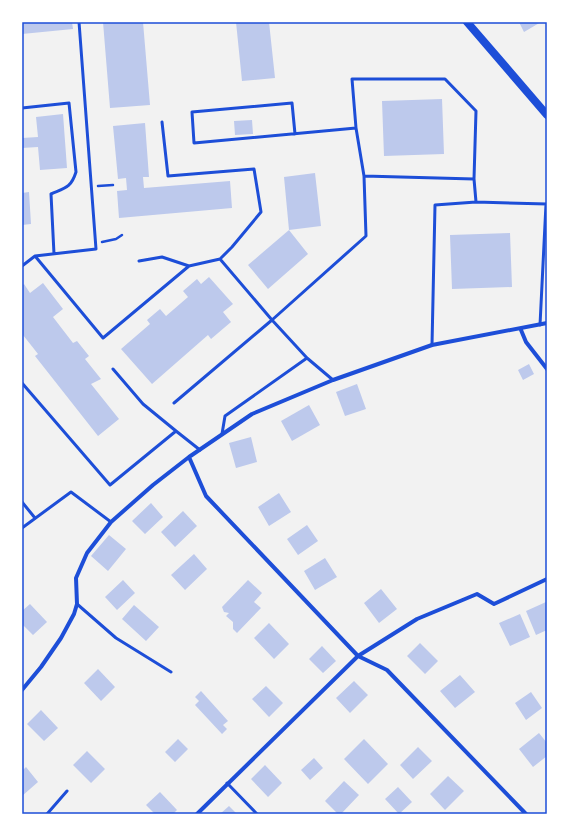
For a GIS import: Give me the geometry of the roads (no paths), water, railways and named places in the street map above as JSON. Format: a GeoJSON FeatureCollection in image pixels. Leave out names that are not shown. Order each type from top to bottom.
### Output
{"type":"FeatureCollection","features":[{"type":"Feature","properties":{"kind":"main road"},"geometry":{"type":"LineString","coordinates":[[467,22],[547,115]]}},
{"type":"Feature","properties":{"kind":"street"},"geometry":{"type":"LineString","coordinates":[[22,690],[41,667],[61,638],[74,614],[77,604],[76,578],[87,552],[111,522],[154,484],[189,457],[252,414],[334,380],[432,345],[521,330],[547,323]]}},
{"type":"Feature","properties":{"kind":"street"},"geometry":{"type":"LineString","coordinates":[[521,330],[526,342],[547,369]]}},
{"type":"Feature","properties":{"kind":"street"},"geometry":{"type":"LineString","coordinates":[[189,457],[206,496],[358,656],[387,670],[526,814]]}},
{"type":"Feature","properties":{"kind":"street"},"geometry":{"type":"LineString","coordinates":[[197,814],[358,656],[417,618],[477,594],[494,604],[547,580]]}},
{"type":"Feature","properties":{"kind":"lane"},"geometry":{"type":"LineString","coordinates":[[22,266],[35,256],[96,249],[79,22]]}},
{"type":"Feature","properties":{"kind":"lane"},"geometry":{"type":"LineString","coordinates":[[174,403],[272,320],[366,236],[364,176],[356,128],[352,79],[445,79],[476,111],[474,179],[476,202]]}},
{"type":"Feature","properties":{"kind":"lane"},"geometry":{"type":"LineString","coordinates":[[22,108],[69,103],[76,172],[73,182],[65,188],[51,194],[54,254]]}},
{"type":"Feature","properties":{"kind":"lane"},"geometry":{"type":"LineString","coordinates":[[294,134],[292,103],[192,112],[194,143],[294,134],[356,128]]}},
{"type":"Feature","properties":{"kind":"lane"},"geometry":{"type":"LineString","coordinates":[[35,256],[103,338],[190,266],[220,259],[232,247],[261,212],[254,169],[168,176],[162,122]]}},
{"type":"Feature","properties":{"kind":"lane"},"geometry":{"type":"LineString","coordinates":[[364,176],[474,179]]}},
{"type":"Feature","properties":{"kind":"lane"},"geometry":{"type":"LineString","coordinates":[[432,345],[435,205],[476,202],[547,204],[540,325]]}},
{"type":"Feature","properties":{"kind":"lane"},"geometry":{"type":"LineString","coordinates":[[139,261],[162,257],[190,266]]}},
{"type":"Feature","properties":{"kind":"lane"},"geometry":{"type":"LineString","coordinates":[[220,259],[306,358],[334,380]]}},
{"type":"Feature","properties":{"kind":"lane"},"geometry":{"type":"LineString","coordinates":[[222,435],[225,416],[306,358]]}},
{"type":"Feature","properties":{"kind":"lane"},"geometry":{"type":"LineString","coordinates":[[113,369],[144,404],[200,450]]}},
{"type":"Feature","properties":{"kind":"lane"},"geometry":{"type":"LineString","coordinates":[[22,383],[110,485],[176,431]]}},
{"type":"Feature","properties":{"kind":"lane"},"geometry":{"type":"LineString","coordinates":[[22,528],[71,492],[111,522]]}},
{"type":"Feature","properties":{"kind":"lane"},"geometry":{"type":"LineString","coordinates":[[22,502],[35,518]]}},
{"type":"Feature","properties":{"kind":"lane"},"geometry":{"type":"LineString","coordinates":[[77,604],[116,638],[171,672]]}},
{"type":"Feature","properties":{"kind":"lane"},"geometry":{"type":"LineString","coordinates":[[227,783],[257,814]]}},
{"type":"Feature","properties":{"kind":"lane"},"geometry":{"type":"LineString","coordinates":[[47,814],[67,791]]}}]}
